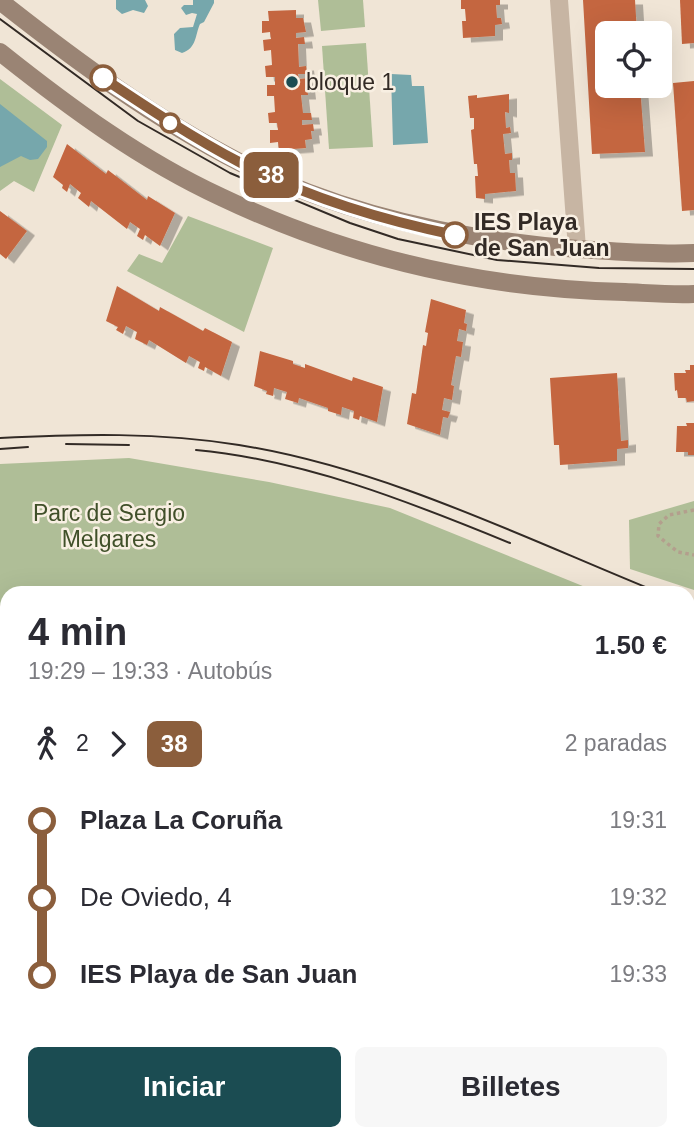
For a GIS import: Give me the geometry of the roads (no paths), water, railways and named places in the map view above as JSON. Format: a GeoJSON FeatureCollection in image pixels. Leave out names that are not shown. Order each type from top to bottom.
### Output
{"type":"FeatureCollection","features":[{"type":"Feature","properties":{"kind":"street"},"geometry":{"type":"LineString","coordinates":[[559,0],[576,248]]}},
{"type":"Feature","properties":{"kind":"street"},"geometry":{"type":"LineString","coordinates":[[0,1],[59,48],[159,116],[243,164],[332,201],[427,229],[530,246],[694,253]]}},
{"type":"Feature","properties":{"kind":"street"},"geometry":{"type":"LineString","coordinates":[[0,52],[78,111],[152,160],[219,197],[336,245],[464,277],[520,285],[575,291],[694,293]]}},
{"type":"Feature","properties":{"kind":"water"},"geometry":{"type":"Polygon","coordinates":[[[116,0],[145,0],[148,6],[144,13],[133,10],[122,14],[116,9],[116,0]]]}},
{"type":"Feature","properties":{"kind":"water"},"geometry":{"type":"Polygon","coordinates":[[[193,0],[214,0],[214,3],[204,22],[200,24],[193,45],[182,53],[175,50],[174,34],[180,28],[193,27],[197,14],[186,15],[181,8],[184,5],[193,5],[193,0]]]}},
{"type":"Feature","properties":{"kind":"water"},"geometry":{"type":"Polygon","coordinates":[[[391,74],[411,75],[412,86],[424,86],[428,143],[393,145],[391,74]]]}},
{"type":"Feature","properties":{"kind":"water"},"geometry":{"type":"Polygon","coordinates":[[[0,104],[47,141],[47,147],[38,159],[30,160],[21,156],[0,167],[0,104]]]}},
{"type":"Feature","properties":{"kind":"tram line"},"geometry":{"type":"LineString","coordinates":[[0,19],[138,121],[230,173],[350,223],[398,239],[497,260],[599,268],[694,269]]}},
{"type":"Feature","properties":{"kind":"tram line"},"geometry":{"type":"LineString","coordinates":[[0,438],[149,436],[239,445],[293,456],[400,487],[643,586]]}},
{"type":"Feature","properties":{"kind":"tram line"},"geometry":{"type":"LineString","coordinates":[[66,444],[129,445]]}},
{"type":"Feature","properties":{"kind":"tram line"},"geometry":{"type":"LineString","coordinates":[[0,449],[28,447]]}},
{"type":"Feature","properties":{"kind":"tram line"},"geometry":{"type":"LineString","coordinates":[[196,450],[236,455],[316,473],[395,498],[510,543]]}},
{"type":"Feature","properties":{"kind":"place","name":"bloque 1"},"geometry":{"type":"Point","coordinates":[292,82]}},
{"type":"Feature","properties":{"kind":"place","name":"IES Playa de San Juan"},"geometry":{"type":"Point","coordinates":[455,235]}},
{"type":"Feature","properties":{"kind":"park label","name":"Parc de Sergio Melgares"},"geometry":{"type":"Point","coordinates":[109,526]}}]}
